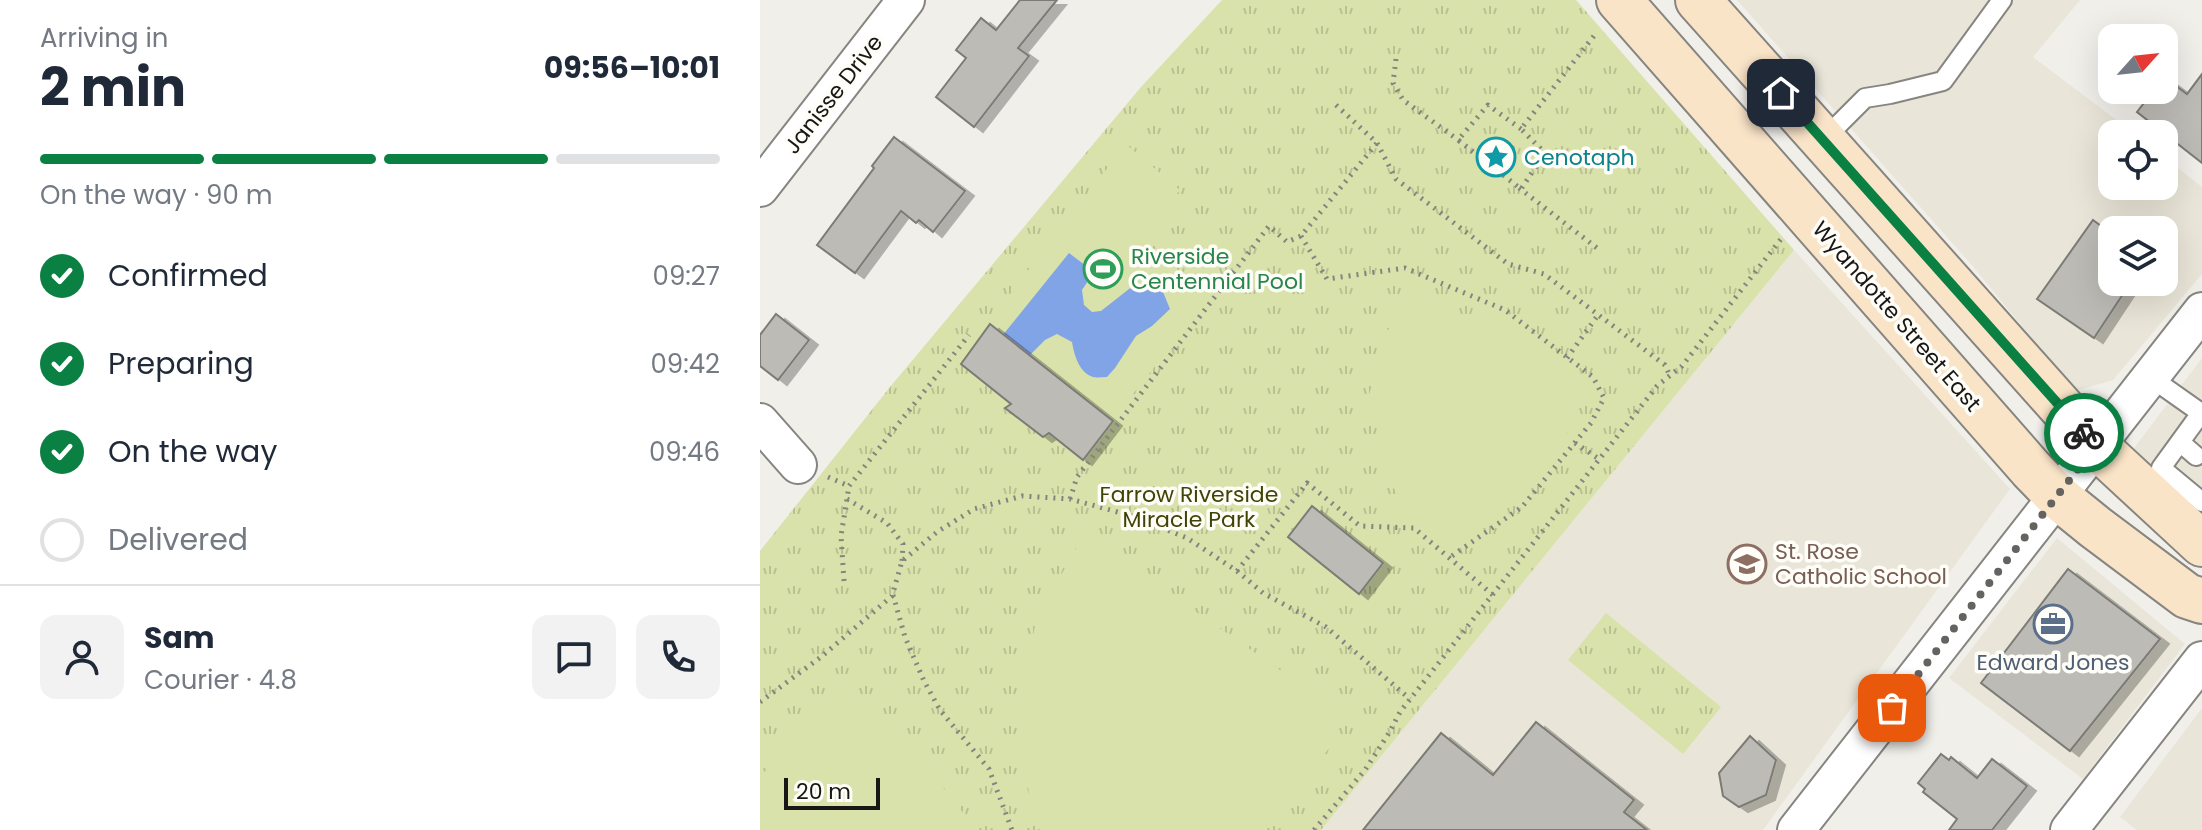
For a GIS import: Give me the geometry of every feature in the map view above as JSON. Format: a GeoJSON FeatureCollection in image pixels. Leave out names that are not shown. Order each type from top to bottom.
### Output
{"type":"FeatureCollection","features":[{"type":"Feature","properties":{"kind":"main road"},"geometry":{"type":"LineString","coordinates":[[1698,0],[2096,446],[2202,544]]}},
{"type":"Feature","properties":{"kind":"main road","name":"Wyandotte Street East"},"geometry":{"type":"LineString","coordinates":[[1610,13],[1781,183],[2058,497],[2187,596],[2202,601]]}},
{"type":"Feature","properties":{"kind":"main road"},"geometry":{"type":"LineString","coordinates":[[1781,183],[1823,140]]}},
{"type":"Feature","properties":{"kind":"street","name":"Janisse Drive"},"geometry":{"type":"LineString","coordinates":[[760,188],[906,0]]}},
{"type":"Feature","properties":{"kind":"street"},"geometry":{"type":"LineString","coordinates":[[1796,830],[2202,311]]}},
{"type":"Feature","properties":{"kind":"street"},"geometry":{"type":"LineString","coordinates":[[760,422],[798,465]]}},
{"type":"Feature","properties":{"kind":"street"},"geometry":{"type":"LineString","coordinates":[[2069,830],[2202,660]]}},
{"type":"Feature","properties":{"kind":"lane"},"geometry":{"type":"LineString","coordinates":[[1823,140],[1865,98],[1943,81],[2002,0]]}},
{"type":"Feature","properties":{"kind":"lane"},"geometry":{"type":"LineString","coordinates":[[2150,377],[2201,414],[2161,468],[2202,502]]}},
{"type":"Feature","properties":{"kind":"lane"},"geometry":{"type":"LineString","coordinates":[[2180,442],[2196,456]]}},
{"type":"Feature","properties":{"kind":"path"},"geometry":{"type":"LineString","coordinates":[[1521,129],[1610,13]]}},
{"type":"Feature","properties":{"kind":"path"},"geometry":{"type":"LineString","coordinates":[[1396,59],[1393,83],[1403,100],[1597,248]]}},
{"type":"Feature","properties":{"kind":"path"},"geometry":{"type":"LineString","coordinates":[[1336,105],[1377,143],[1396,179],[1508,264],[1544,274],[1665,365],[1670,376]]}},
{"type":"Feature","properties":{"kind":"path"},"geometry":{"type":"LineString","coordinates":[[1458,140],[1488,105],[1521,129],[1545,153],[1521,189]]}},
{"type":"Feature","properties":{"kind":"path"},"geometry":{"type":"LineString","coordinates":[[1070,499],[1077,477],[1269,226],[1287,242],[1301,236],[1377,143]]}},
{"type":"Feature","properties":{"kind":"path"},"geometry":{"type":"LineString","coordinates":[[1314,830],[1365,770],[1400,712],[1599,459],[1657,386],[1682,366],[1784,234]]}},
{"type":"Feature","properties":{"kind":"path"},"geometry":{"type":"LineString","coordinates":[[1301,236],[1327,279],[1405,268],[1505,310],[1593,377],[1604,398],[1591,423],[1522,507],[1449,558]]}},
{"type":"Feature","properties":{"kind":"path"},"geometry":{"type":"LineString","coordinates":[[1567,358],[1598,315]]}},
{"type":"Feature","properties":{"kind":"path"},"geometry":{"type":"LineString","coordinates":[[844,581],[841,536],[849,486],[969,335]]}},
{"type":"Feature","properties":{"kind":"path"},"geometry":{"type":"LineString","coordinates":[[1575,443],[1599,459]]}},
{"type":"Feature","properties":{"kind":"path"},"geometry":{"type":"LineString","coordinates":[[1237,571],[1307,483],[1360,526],[1414,528],[1493,595]]}},
{"type":"Feature","properties":{"kind":"path"},"geometry":{"type":"LineString","coordinates":[[902,561],[937,532],[974,509],[1022,496],[1070,499],[1132,516],[1187,538],[1237,571],[1263,593],[1326,627],[1410,699]]}},
{"type":"Feature","properties":{"kind":"path"},"geometry":{"type":"LineString","coordinates":[[760,702],[821,657],[892,596],[902,561],[903,544],[887,523],[847,499]]}},
{"type":"Feature","properties":{"kind":"path"},"geometry":{"type":"LineString","coordinates":[[892,596],[924,681],[940,710],[989,769],[1012,830]]}},
{"type":"Feature","properties":{"kind":"shaded area"},"geometry":{"type":"Polygon","coordinates":[[[1737,0],[2080,0],[2033,57],[2116,120],[2098,120],[2098,200],[2178,200],[2178,168],[2202,187],[2202,274],[2113,380],[2075,391],[1970,263],[1737,0]]]}},
{"type":"Feature","properties":{"kind":"shaded area","name":"St. Rose Catholic School"},"geometry":{"type":"Polygon","coordinates":[[[1794,250],[2010,489],[1763,830],[1321,830],[1794,250]]]}},
{"type":"Feature","properties":{"kind":"shaded area"},"geometry":{"type":"Polygon","coordinates":[[[2202,358],[2202,522],[2125,460],[2202,358]]]}},
{"type":"Feature","properties":{"kind":"shaded area"},"geometry":{"type":"Polygon","coordinates":[[[2057,538],[2185,644],[2083,779],[1949,678],[2057,538]]]}},
{"type":"Feature","properties":{"kind":"shaded area"},"geometry":{"type":"Polygon","coordinates":[[[2202,708],[2202,830],[2137,830],[2120,817],[2202,708]]]}},
{"type":"Feature","properties":{"kind":"green space","name":"Farrow Riverside Miracle Park"},"geometry":{"type":"Polygon","coordinates":[[[1222,0],[1576,0],[1794,250],[1321,830],[760,830],[760,551],[890,387],[1141,87],[1222,0]]]}},
{"type":"Feature","properties":{"kind":"green space","name":"Riverside Centennial Pool"},"geometry":{"type":"Polygon","coordinates":[[[1126,144],[1180,190],[1142,241],[1211,296],[1105,429],[978,335],[1126,144]]]}},
{"type":"Feature","properties":{"kind":"green space"},"geometry":{"type":"Polygon","coordinates":[[[1413,300],[1500,329],[1572,391],[1576,421],[1522,495],[1438,548],[1389,482],[1369,395],[1387,331],[1413,300]]]}},
{"type":"Feature","properties":{"kind":"green space"},"geometry":{"type":"Polygon","coordinates":[[[1084,534],[1333,707],[1340,735],[1262,830],[1040,830],[1032,814],[1018,717],[1036,620],[1084,534]]]}},
{"type":"Feature","properties":{"kind":"green space"},"geometry":{"type":"Polygon","coordinates":[[[1606,613],[1721,707],[1683,754],[1568,660],[1606,613]]]}},
{"type":"Feature","properties":{"kind":"green space"},"geometry":{"type":"Polygon","coordinates":[[[841,685],[906,741],[977,830],[760,830],[760,777],[841,685]]]}},
{"type":"Feature","properties":{"kind":"water"},"geometry":{"type":"Polygon","coordinates":[[[1069,253],[1094,272],[1082,290],[1084,305],[1092,312],[1101,311],[1129,289],[1145,281],[1161,287],[1170,309],[1136,336],[1107,377],[1093,377],[1084,372],[1072,342],[1057,334],[1045,340],[1028,357],[1002,336],[1069,253]]]}},
{"type":"Feature","properties":{"kind":"building"},"geometry":{"type":"Polygon","coordinates":[[[1020,0],[1057,0],[1018,48],[1029,56],[974,127],[936,97],[966,58],[956,50],[981,18],[996,30],[1020,0]]]}},
{"type":"Feature","properties":{"kind":"building"},"geometry":{"type":"Polygon","coordinates":[[[2202,74],[2202,163],[2178,144],[2178,120],[2147,120],[2137,112],[2143,104],[2178,104],[2178,87],[2187,94],[2202,74]]]}},
{"type":"Feature","properties":{"kind":"building"},"geometry":{"type":"Polygon","coordinates":[[[894,137],[965,191],[933,232],[901,211],[855,273],[817,245],[894,137]]]}},
{"type":"Feature","properties":{"kind":"building"},"geometry":{"type":"Polygon","coordinates":[[[2093,220],[2098,224],[2098,296],[2122,296],[2094,338],[2037,299],[2093,220]]]}},
{"type":"Feature","properties":{"kind":"building"},"geometry":{"type":"Polygon","coordinates":[[[776,314],[809,340],[778,380],[760,366],[760,335],[776,314]]]}},
{"type":"Feature","properties":{"kind":"building"},"geometry":{"type":"Polygon","coordinates":[[[990,324],[1113,421],[1083,460],[1049,433],[1043,437],[1005,408],[1011,404],[961,364],[990,324]]]}},
{"type":"Feature","properties":{"kind":"building"},"geometry":{"type":"Polygon","coordinates":[[[1312,506],[1383,563],[1359,594],[1288,537],[1312,506]]]}},
{"type":"Feature","properties":{"kind":"building"},"geometry":{"type":"Polygon","coordinates":[[[2068,569],[2160,639],[2070,751],[1981,683],[2068,569]]]}},
{"type":"Feature","properties":{"kind":"building"},"geometry":{"type":"Polygon","coordinates":[[[1536,722],[1634,800],[1624,812],[1647,830],[1363,830],[1441,733],[1493,775],[1536,722]]]}},
{"type":"Feature","properties":{"kind":"building"},"geometry":{"type":"Polygon","coordinates":[[[1750,736],[1776,760],[1766,795],[1739,807],[1723,796],[1719,773],[1750,736]]]}},
{"type":"Feature","properties":{"kind":"building"},"geometry":{"type":"Polygon","coordinates":[[[1941,754],[1949,760],[1951,757],[1977,778],[1992,759],[2027,786],[1992,830],[1949,830],[1957,819],[1923,792],[1925,789],[1918,783],[1941,754]]]}},
{"type":"Feature","properties":{"kind":"way so far"},"geometry":{"type":"LineString","coordinates":[[1892,708],[2096,446],[2084,433]]}},
{"type":"Feature","properties":{"kind":"place","name":"Cenotaph"},"geometry":{"type":"Point","coordinates":[1496,157]}},
{"type":"Feature","properties":{"kind":"place","name":"Riverside Centennial Pool"},"geometry":{"type":"Point","coordinates":[1103,269]}},
{"type":"Feature","properties":{"kind":"place","name":"St. Rose Catholic School"},"geometry":{"type":"Point","coordinates":[1747,564]}},
{"type":"Feature","properties":{"kind":"place","name":"Edward Jones"},"geometry":{"type":"Point","coordinates":[2053,624]}},
{"type":"Feature","properties":{"kind":"route"},"geometry":{"type":"LineString","coordinates":[[1781,93],[2084,433]]}}]}
